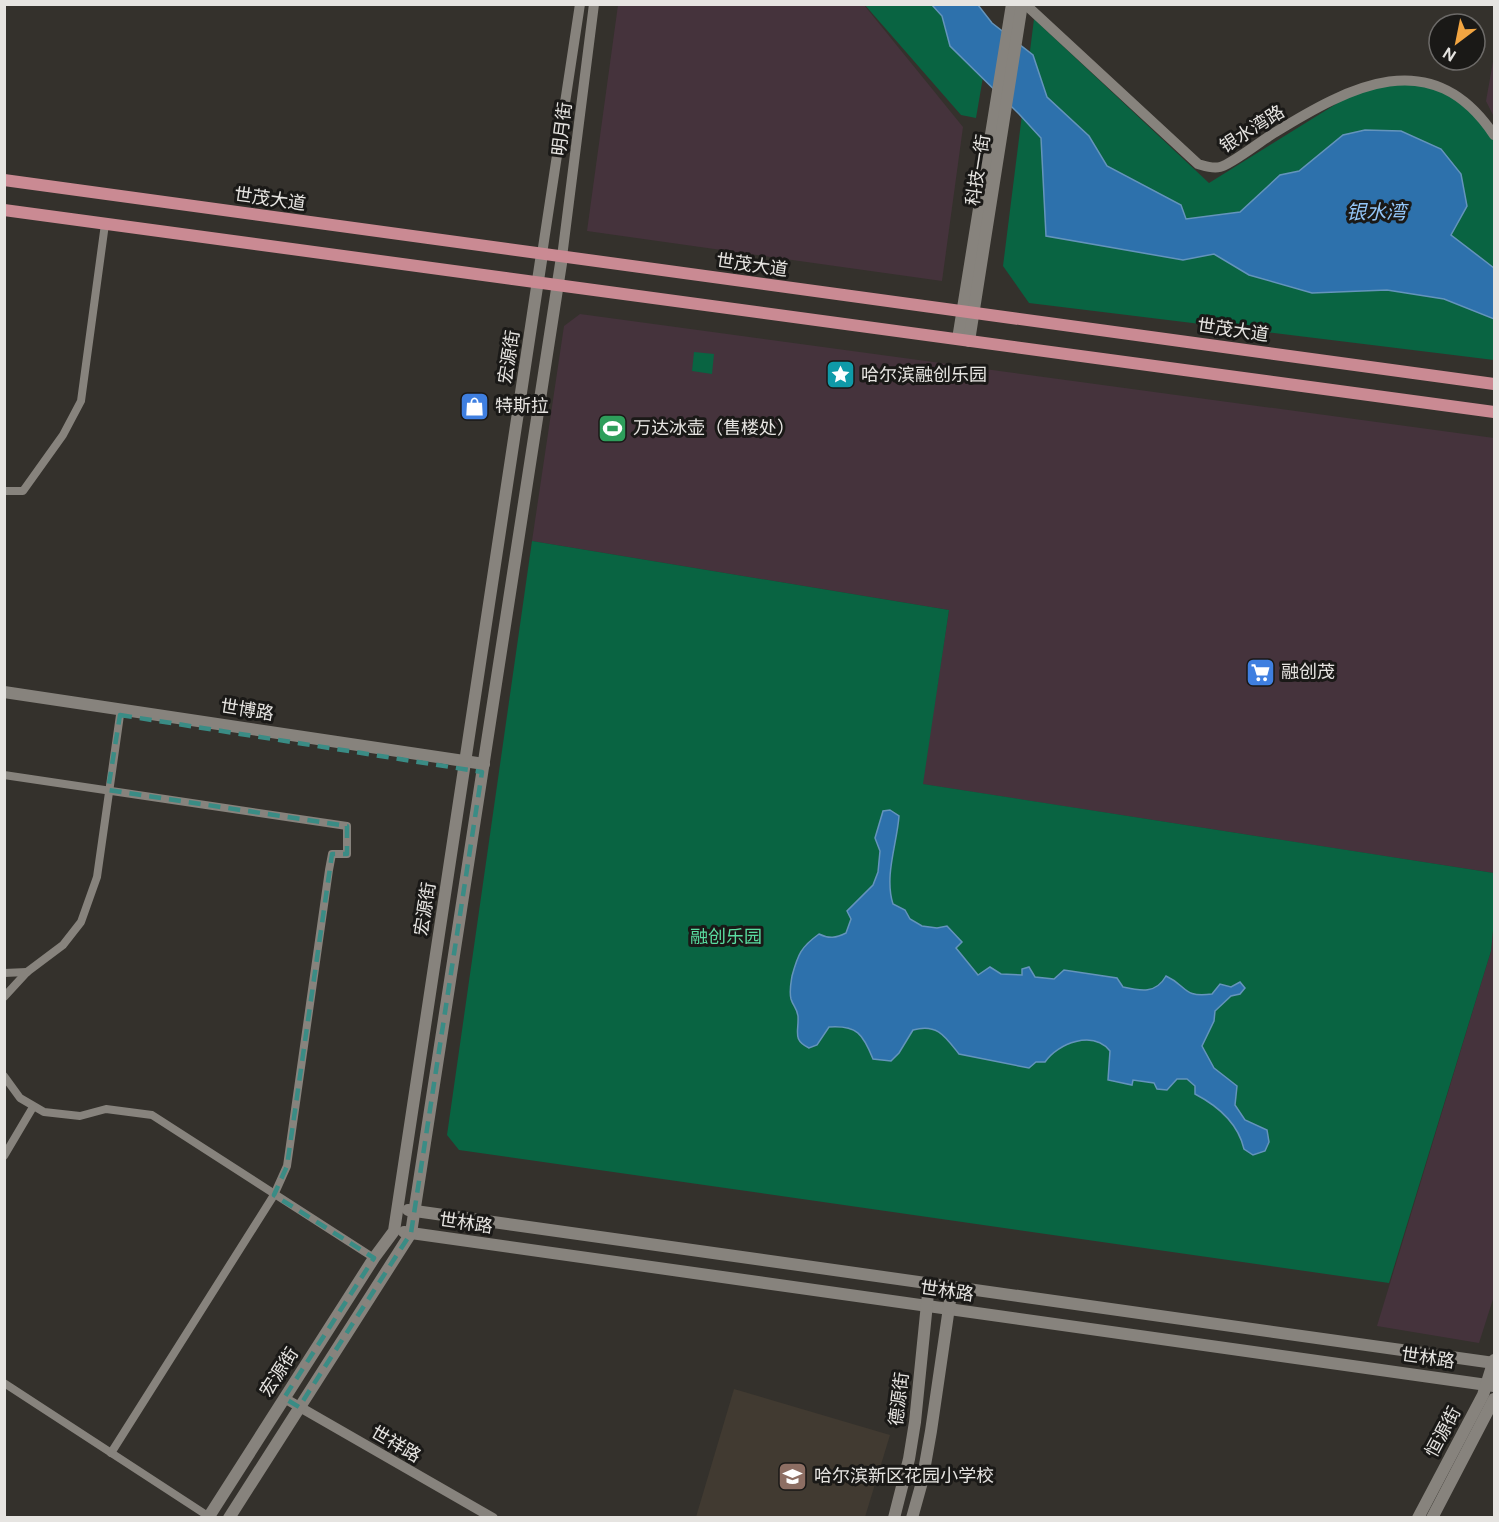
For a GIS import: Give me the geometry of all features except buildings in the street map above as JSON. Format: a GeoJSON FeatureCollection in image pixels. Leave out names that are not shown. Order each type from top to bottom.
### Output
{"type":"FeatureCollection","features":[{"type":"Feature","properties":{"kind":"main road","name":"科技一街"},"geometry":{"type":"LineString","coordinates":[[964,340],[996,131],[1012,4]]}},
{"type":"Feature","properties":{"kind":"main road","name":"科技一街"},"geometry":{"type":"LineString","coordinates":[[996,131],[1023,5]]}},
{"type":"Feature","properties":{"kind":"main road","name":"世茂大道"},"geometry":{"type":"LineString","coordinates":[[4,180],[1494,384]]}},
{"type":"Feature","properties":{"kind":"main road"},"geometry":{"type":"LineString","coordinates":[[4,210],[1494,412]]}},
{"type":"Feature","properties":{"kind":"main road","name":"宏源街"},"geometry":{"type":"LineString","coordinates":[[208,1517],[374,1258],[394,1231],[542,254]]}},
{"type":"Feature","properties":{"kind":"main road","name":"宏源街"},"geometry":{"type":"LineString","coordinates":[[229,1518],[411,1233],[562,257]]}},
{"type":"Feature","properties":{"kind":"main road","name":"世博路"},"geometry":{"type":"LineString","coordinates":[[4,692],[483,768]]}},
{"type":"Feature","properties":{"kind":"main road","name":"世博路"},"geometry":{"type":"LineString","coordinates":[[4,700],[465,765]]}},
{"type":"Feature","properties":{"kind":"main road","name":"世林路"},"geometry":{"type":"LineString","coordinates":[[398,1208],[1494,1362]]}},
{"type":"Feature","properties":{"kind":"main road","name":"世林路"},"geometry":{"type":"LineString","coordinates":[[394,1231],[1490,1385]]}},
{"type":"Feature","properties":{"kind":"main road","name":"德源街"},"geometry":{"type":"LineString","coordinates":[[894,1518],[909,1459],[915,1422],[929,1284]]}},
{"type":"Feature","properties":{"kind":"main road","name":"德源街"},"geometry":{"type":"LineString","coordinates":[[912,1518],[922,1482],[931,1431],[952,1287]]}},
{"type":"Feature","properties":{"kind":"main road","name":"恒源街"},"geometry":{"type":"LineString","coordinates":[[1418,1518],[1490,1385],[1494,1362]]}},
{"type":"Feature","properties":{"kind":"main road","name":"恒源街"},"geometry":{"type":"LineString","coordinates":[[1432,1518],[1494,1398]]}},
{"type":"Feature","properties":{"kind":"street","name":"明月街"},"geometry":{"type":"LineString","coordinates":[[542,254],[580,4]]}},
{"type":"Feature","properties":{"kind":"street","name":"明月街"},"geometry":{"type":"LineString","coordinates":[[562,257],[594,4]]}},
{"type":"Feature","properties":{"kind":"street","name":"银水湾路"},"geometry":{"type":"LineString","coordinates":[[1023,5],[1198,164],[1209,168],[1221,167],[1275,132],[1340,97],[1384,81],[1423,81],[1440,87],[1466,101],[1494,135]]}},
{"type":"Feature","properties":{"kind":"street"},"geometry":{"type":"LineString","coordinates":[[4,491],[23,491],[63,435],[81,401],[105,224]]}},
{"type":"Feature","properties":{"kind":"street"},"geometry":{"type":"LineString","coordinates":[[4,997],[27,972],[63,945],[81,922],[97,877],[120,715]]}},
{"type":"Feature","properties":{"kind":"street"},"geometry":{"type":"LineString","coordinates":[[4,775],[347,825],[346,854],[332,854],[287,1166],[274,1195],[111,1453]]}},
{"type":"Feature","properties":{"kind":"street"},"geometry":{"type":"LineString","coordinates":[[4,973],[27,972]]}},
{"type":"Feature","properties":{"kind":"street"},"geometry":{"type":"LineString","coordinates":[[4,1076],[20,1098],[44,1112],[80,1116],[106,1108],[152,1115],[374,1258]]}},
{"type":"Feature","properties":{"kind":"street"},"geometry":{"type":"LineString","coordinates":[[4,1156],[33,1107]]}},
{"type":"Feature","properties":{"kind":"street"},"geometry":{"type":"LineString","coordinates":[[4,1383],[208,1517]]}},
{"type":"Feature","properties":{"kind":"street","name":"世祥路"},"geometry":{"type":"LineString","coordinates":[[284,1398],[493,1518]]}},
{"type":"Feature","properties":{"kind":"highlighted area"},"geometry":{"type":"Polygon","coordinates":[[[120,715],[482,772],[411,1233],[299,1407],[284,1398],[374,1258],[274,1195],[287,1166],[332,854],[347,854],[347,826],[108,790],[120,715]]]}},
{"type":"Feature","properties":{"kind":"shaded area"},"geometry":{"type":"Polygon","coordinates":[[[618,5],[864,5],[963,127],[942,281],[587,231],[618,5]]]}},
{"type":"Feature","properties":{"kind":"shaded area"},"geometry":{"type":"Polygon","coordinates":[[[1494,56],[1494,117],[1486,101],[1494,56]]]}},
{"type":"Feature","properties":{"kind":"shaded area"},"geometry":{"type":"Polygon","coordinates":[[[580,314],[1494,438],[1494,873],[922,784],[949,610],[532,541],[564,326],[580,314]]]}},
{"type":"Feature","properties":{"kind":"shaded area"},"geometry":{"type":"Polygon","coordinates":[[[1494,920],[1494,1296],[1479,1343],[1377,1326],[1491,951],[1494,920]]]}},
{"type":"Feature","properties":{"kind":"shaded area","name":"哈尔滨新区花园小学校"},"geometry":{"type":"Polygon","coordinates":[[[734,1389],[890,1435],[865,1517],[696,1517],[734,1389]]]}},
{"type":"Feature","properties":{"kind":"green space"},"geometry":{"type":"Polygon","coordinates":[[[865,5],[932,5],[942,16],[950,46],[983,77],[976,118],[961,115],[865,5]]]}},
{"type":"Feature","properties":{"kind":"green space"},"geometry":{"type":"Polygon","coordinates":[[[1034,19],[1209,183],[1370,83],[1442,84],[1494,130],[1494,360],[1029,303],[1003,266],[1034,19]]]}},
{"type":"Feature","properties":{"kind":"green space"},"geometry":{"type":"Polygon","coordinates":[[[694,352],[714,354],[712,374],[692,371],[694,352]]]}},
{"type":"Feature","properties":{"kind":"green space","name":"融创乐园"},"geometry":{"type":"Polygon","coordinates":[[[532,541],[949,610],[923,784],[1494,873],[1494,920],[1491,951],[1389,1283],[459,1150],[447,1135],[532,541]]]}},
{"type":"Feature","properties":{"kind":"water","name":"银水湾"},"geometry":{"type":"Polygon","coordinates":[[[932,5],[978,5],[992,23],[1033,55],[1047,97],[1089,136],[1107,166],[1181,205],[1186,219],[1240,212],[1280,175],[1299,171],[1343,135],[1365,130],[1401,131],[1441,149],[1461,174],[1467,206],[1451,235],[1494,268],[1494,319],[1444,299],[1387,290],[1312,293],[1249,275],[1214,254],[1183,260],[1046,236],[1041,138],[950,46],[942,16],[932,5]]]}},
{"type":"Feature","properties":{"kind":"water"},"geometry":{"type":"Polygon","coordinates":[[[890,810],[899,816],[890,871],[893,904],[905,910],[910,919],[922,926],[937,928],[947,926],[962,942],[956,948],[978,975],[990,967],[1001,974],[1022,975],[1022,969],[1029,967],[1035,977],[1054,979],[1064,970],[1117,978],[1123,987],[1142,990],[1158,986],[1166,976],[1190,993],[1202,995],[1212,994],[1220,984],[1231,987],[1240,982],[1245,988],[1240,994],[1231,996],[1215,1011],[1214,1021],[1202,1046],[1214,1068],[1237,1086],[1235,1105],[1245,1120],[1267,1130],[1269,1142],[1265,1151],[1253,1155],[1244,1149],[1232,1123],[1212,1104],[1195,1094],[1195,1086],[1187,1079],[1177,1079],[1167,1090],[1157,1089],[1154,1083],[1133,1080],[1132,1085],[1108,1080],[1110,1051],[1094,1041],[1085,1040],[1067,1045],[1058,1049],[1045,1062],[1036,1062],[1029,1068],[959,1054],[945,1037],[928,1028],[913,1030],[899,1053],[891,1061],[873,1059],[862,1037],[846,1028],[829,1027],[817,1045],[809,1048],[800,1042],[797,1013],[790,993],[796,962],[804,947],[819,934],[832,937],[846,933],[851,919],[847,911],[873,885],[878,872],[880,851],[875,838],[883,811],[890,810]]]}},
{"type":"Feature","properties":{"kind":"place","name":"哈尔滨融创乐园"},"geometry":{"type":"Point","coordinates":[840,375]}},
{"type":"Feature","properties":{"kind":"place","name":"特斯拉"},"geometry":{"type":"Point","coordinates":[474,406]}},
{"type":"Feature","properties":{"kind":"place","name":"万达冰壶（售楼处）"},"geometry":{"type":"Point","coordinates":[612,428]}},
{"type":"Feature","properties":{"kind":"place","name":"融创茂"},"geometry":{"type":"Point","coordinates":[1260,672]}},
{"type":"Feature","properties":{"kind":"place","name":"哈尔滨新区花园小学校"},"geometry":{"type":"Point","coordinates":[793,1476]}}]}
